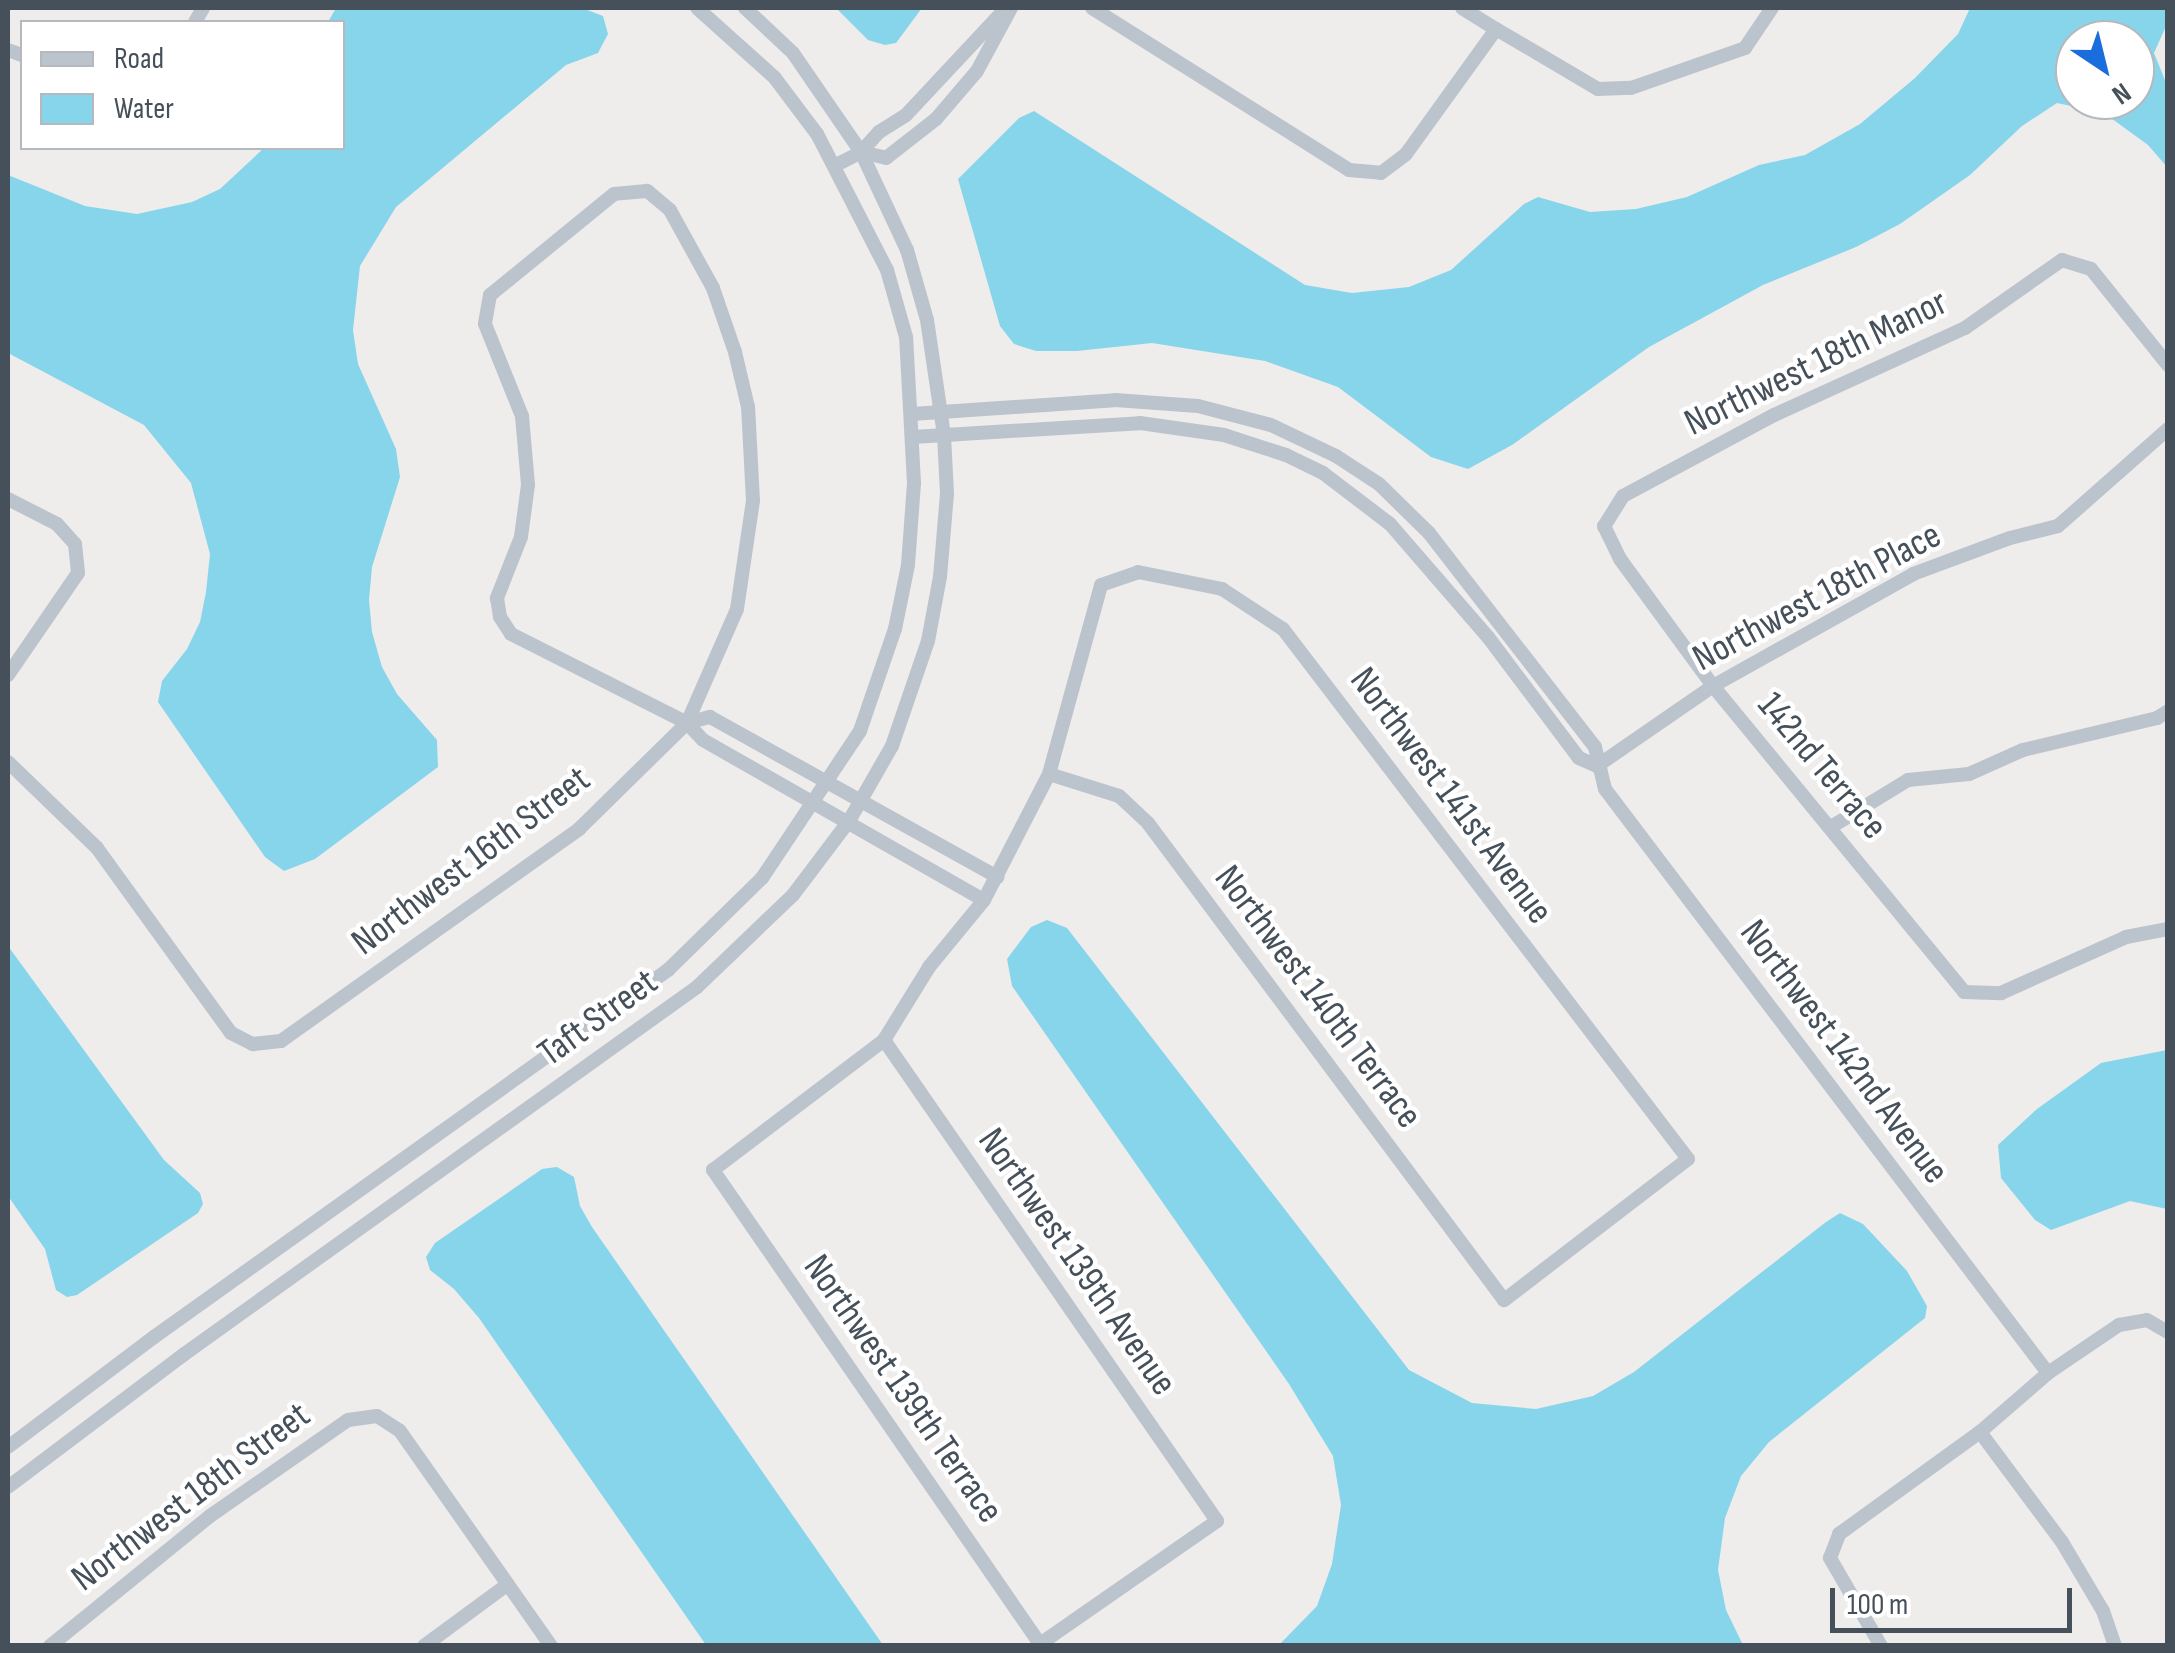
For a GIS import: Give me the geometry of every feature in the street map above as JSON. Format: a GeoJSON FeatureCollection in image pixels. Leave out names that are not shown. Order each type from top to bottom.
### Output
{"type":"FeatureCollection","features":[{"type":"Feature","properties":{"kind":"street"},"geometry":{"type":"LineString","coordinates":[[698,8],[774,77],[817,134],[834,166],[886,270],[906,337],[912,414]]}},
{"type":"Feature","properties":{"kind":"street"},"geometry":{"type":"LineString","coordinates":[[745,8],[792,53],[861,152],[907,250],[927,320],[943,411]]}},
{"type":"Feature","properties":{"kind":"street"},"geometry":{"type":"LineString","coordinates":[[834,166],[861,152],[936,88],[1008,8]]}},
{"type":"Feature","properties":{"kind":"street"},"geometry":{"type":"LineString","coordinates":[[861,152],[886,158],[936,120],[977,71],[1008,8]]}},
{"type":"Feature","properties":{"kind":"street"},"geometry":{"type":"LineString","coordinates":[[1092,8],[1349,170],[1381,173],[1406,154],[1496,29]]}},
{"type":"Feature","properties":{"kind":"street"},"geometry":{"type":"LineString","coordinates":[[1462,8],[1598,89],[1631,88],[1745,48],[1772,8]]}},
{"type":"Feature","properties":{"kind":"street","name":"Northwest 16th Street"},"geometry":{"type":"LineString","coordinates":[[8,762],[97,848],[231,1034],[253,1044],[281,1042],[579,829],[687,723],[737,609],[753,501],[748,406],[736,352],[712,288],[670,210],[647,191],[614,194],[490,295],[485,324],[522,416],[528,485],[520,536],[498,598],[500,617],[512,634],[687,723]]}},
{"type":"Feature","properties":{"kind":"street","name":"Northwest 18th Manor"},"geometry":{"type":"LineString","coordinates":[[1604,526],[1622,496],[1774,414],[1965,328],[2062,260],[2091,269],[2168,365]]}},
{"type":"Feature","properties":{"kind":"street","name":"Northwest 142nd Avenue"},"geometry":{"type":"LineString","coordinates":[[912,414],[1115,400],[1198,406],[1271,424],[1336,456],[1378,484],[1430,533],[1595,747],[1606,789],[2048,1373]]}},
{"type":"Feature","properties":{"kind":"street","name":"Taft Street"},"geometry":{"type":"LineString","coordinates":[[8,1487],[183,1355],[697,988],[793,894],[849,821],[892,746],[928,641],[944,527],[943,411]]}},
{"type":"Feature","properties":{"kind":"street","name":"Taft Street"},"geometry":{"type":"LineString","coordinates":[[8,1447],[154,1337],[668,970],[762,878],[817,802],[860,732],[895,629],[908,565],[912,414]]}},
{"type":"Feature","properties":{"kind":"street","name":"Northwest 142nd Avenue"},"geometry":{"type":"LineString","coordinates":[[913,437],[1140,423],[1181,427],[1253,443],[1323,473],[1372,509],[1413,548],[1488,638],[1579,758],[1597,766]]}},
{"type":"Feature","properties":{"kind":"street","name":"Northwest 18th Place"},"geometry":{"type":"LineString","coordinates":[[1597,766],[1713,686],[1913,574],[2010,538],[2058,526],[2168,430]]}},
{"type":"Feature","properties":{"kind":"street"},"geometry":{"type":"LineString","coordinates":[[8,498],[57,524],[75,544],[78,573],[8,676]]}},
{"type":"Feature","properties":{"kind":"street","name":"142nd Terrace"},"geometry":{"type":"LineString","coordinates":[[1604,526],[1620,559],[1713,686],[1964,992],[2001,993],[2126,938],[2168,928]]}},
{"type":"Feature","properties":{"kind":"street","name":"Northwest 141st Avenue"},"geometry":{"type":"LineString","coordinates":[[1049,774],[1102,585],[1138,572],[1222,589],[1283,629],[1688,1159],[1504,1300]]}},
{"type":"Feature","properties":{"kind":"street"},"geometry":{"type":"LineString","coordinates":[[1831,828],[1908,780],[1969,774],[2024,750],[2157,718],[2168,711]]}},
{"type":"Feature","properties":{"kind":"street"},"geometry":{"type":"LineString","coordinates":[[984,900],[702,740],[687,723],[710,717],[830,780],[997,877]]}},
{"type":"Feature","properties":{"kind":"street"},"geometry":{"type":"LineString","coordinates":[[884,1040],[929,966],[984,900],[1049,774]]}},
{"type":"Feature","properties":{"kind":"street","name":"Northwest 140th Terrace"},"geometry":{"type":"LineString","coordinates":[[1049,774],[1119,796],[1148,823],[1504,1300]]}},
{"type":"Feature","properties":{"kind":"street","name":"Northwest 139th Terrace"},"geometry":{"type":"LineString","coordinates":[[884,1040],[713,1170],[1040,1644]]}},
{"type":"Feature","properties":{"kind":"street","name":"Northwest 139th Avenue"},"geometry":{"type":"LineString","coordinates":[[884,1040],[1218,1521],[1040,1644]]}},
{"type":"Feature","properties":{"kind":"street"},"geometry":{"type":"LineString","coordinates":[[1881,1646],[1838,1579],[1830,1558],[1839,1534],[1980,1432],[2048,1373],[2119,1325],[2147,1320],[2168,1332]]}},
{"type":"Feature","properties":{"kind":"street","name":"Northwest 18th Street"},"geometry":{"type":"LineString","coordinates":[[50,1646],[210,1516],[348,1420],[378,1416],[400,1431],[508,1584]]}},
{"type":"Feature","properties":{"kind":"street"},"geometry":{"type":"LineString","coordinates":[[1980,1432],[2062,1542],[2104,1612],[2116,1646]]}},
{"type":"Feature","properties":{"kind":"street"},"geometry":{"type":"LineString","coordinates":[[424,1646],[508,1584],[551,1646]]}},
{"type":"Feature","properties":{"kind":"water"},"geometry":{"type":"Polygon","coordinates":[[[336,8],[582,8],[603,16],[608,34],[598,53],[566,65],[396,207],[360,266],[353,330],[358,364],[396,449],[400,477],[372,567],[372,632],[382,667],[397,694],[437,740],[438,767],[315,859],[284,871],[265,857],[158,702],[162,681],[187,649],[200,622],[206,592],[210,554],[191,483],[144,425],[8,353],[8,175],[85,206],[137,214],[192,202],[220,189],[262,150],[345,150],[345,20],[329,20],[336,8]]]}},
{"type":"Feature","properties":{"kind":"water"},"geometry":{"type":"Polygon","coordinates":[[[836,8],[922,8],[896,43],[885,45],[868,40],[836,8]]]}},
{"type":"Feature","properties":{"kind":"water"},"geometry":{"type":"Polygon","coordinates":[[[1970,8],[2167,8],[2167,24],[2155,51],[2155,20],[2055,20],[2055,104],[2022,126],[1970,175],[1900,224],[1856,247],[1763,285],[1649,347],[1512,445],[1468,469],[1431,457],[1338,387],[1265,361],[1152,343],[1077,351],[1036,351],[1014,344],[1000,326],[958,179],[1019,118],[1034,111],[1305,285],[1352,293],[1409,287],[1451,270],[1524,204],[1538,197],[1590,212],[1636,209],[1687,197],[1759,165],[1805,155],[1860,124],[1915,78],[1958,34],[1970,8]]]}},
{"type":"Feature","properties":{"kind":"water"},"geometry":{"type":"Polygon","coordinates":[[[2155,55],[2167,85],[2167,167],[2148,145],[2114,120],[2155,120],[2155,55]]]}},
{"type":"Feature","properties":{"kind":"water"},"geometry":{"type":"Polygon","coordinates":[[[1047,920],[1067,928],[1409,1370],[1472,1403],[1536,1409],[1593,1396],[1634,1372],[1840,1213],[1863,1224],[1907,1271],[1927,1306],[1925,1318],[1769,1442],[1741,1476],[1725,1518],[1718,1570],[1726,1610],[1743,1645],[1279,1645],[1317,1606],[1332,1564],[1341,1505],[1333,1456],[1289,1384],[1012,986],[1007,959],[1031,927],[1047,920]]]}},
{"type":"Feature","properties":{"kind":"water"},"geometry":{"type":"Polygon","coordinates":[[[8,946],[164,1160],[200,1193],[203,1204],[198,1213],[77,1295],[67,1297],[56,1290],[45,1249],[8,1196],[8,946]]]}},
{"type":"Feature","properties":{"kind":"water"},"geometry":{"type":"Polygon","coordinates":[[[2167,1050],[2167,1209],[2130,1201],[2051,1230],[2035,1220],[2001,1178],[1998,1145],[2037,1109],[2101,1063],[2167,1050]]]}},
{"type":"Feature","properties":{"kind":"water"},"geometry":{"type":"Polygon","coordinates":[[[557,1167],[574,1177],[580,1206],[592,1227],[883,1645],[706,1645],[479,1318],[454,1289],[430,1270],[426,1257],[435,1243],[542,1169],[557,1167]]]}}]}
